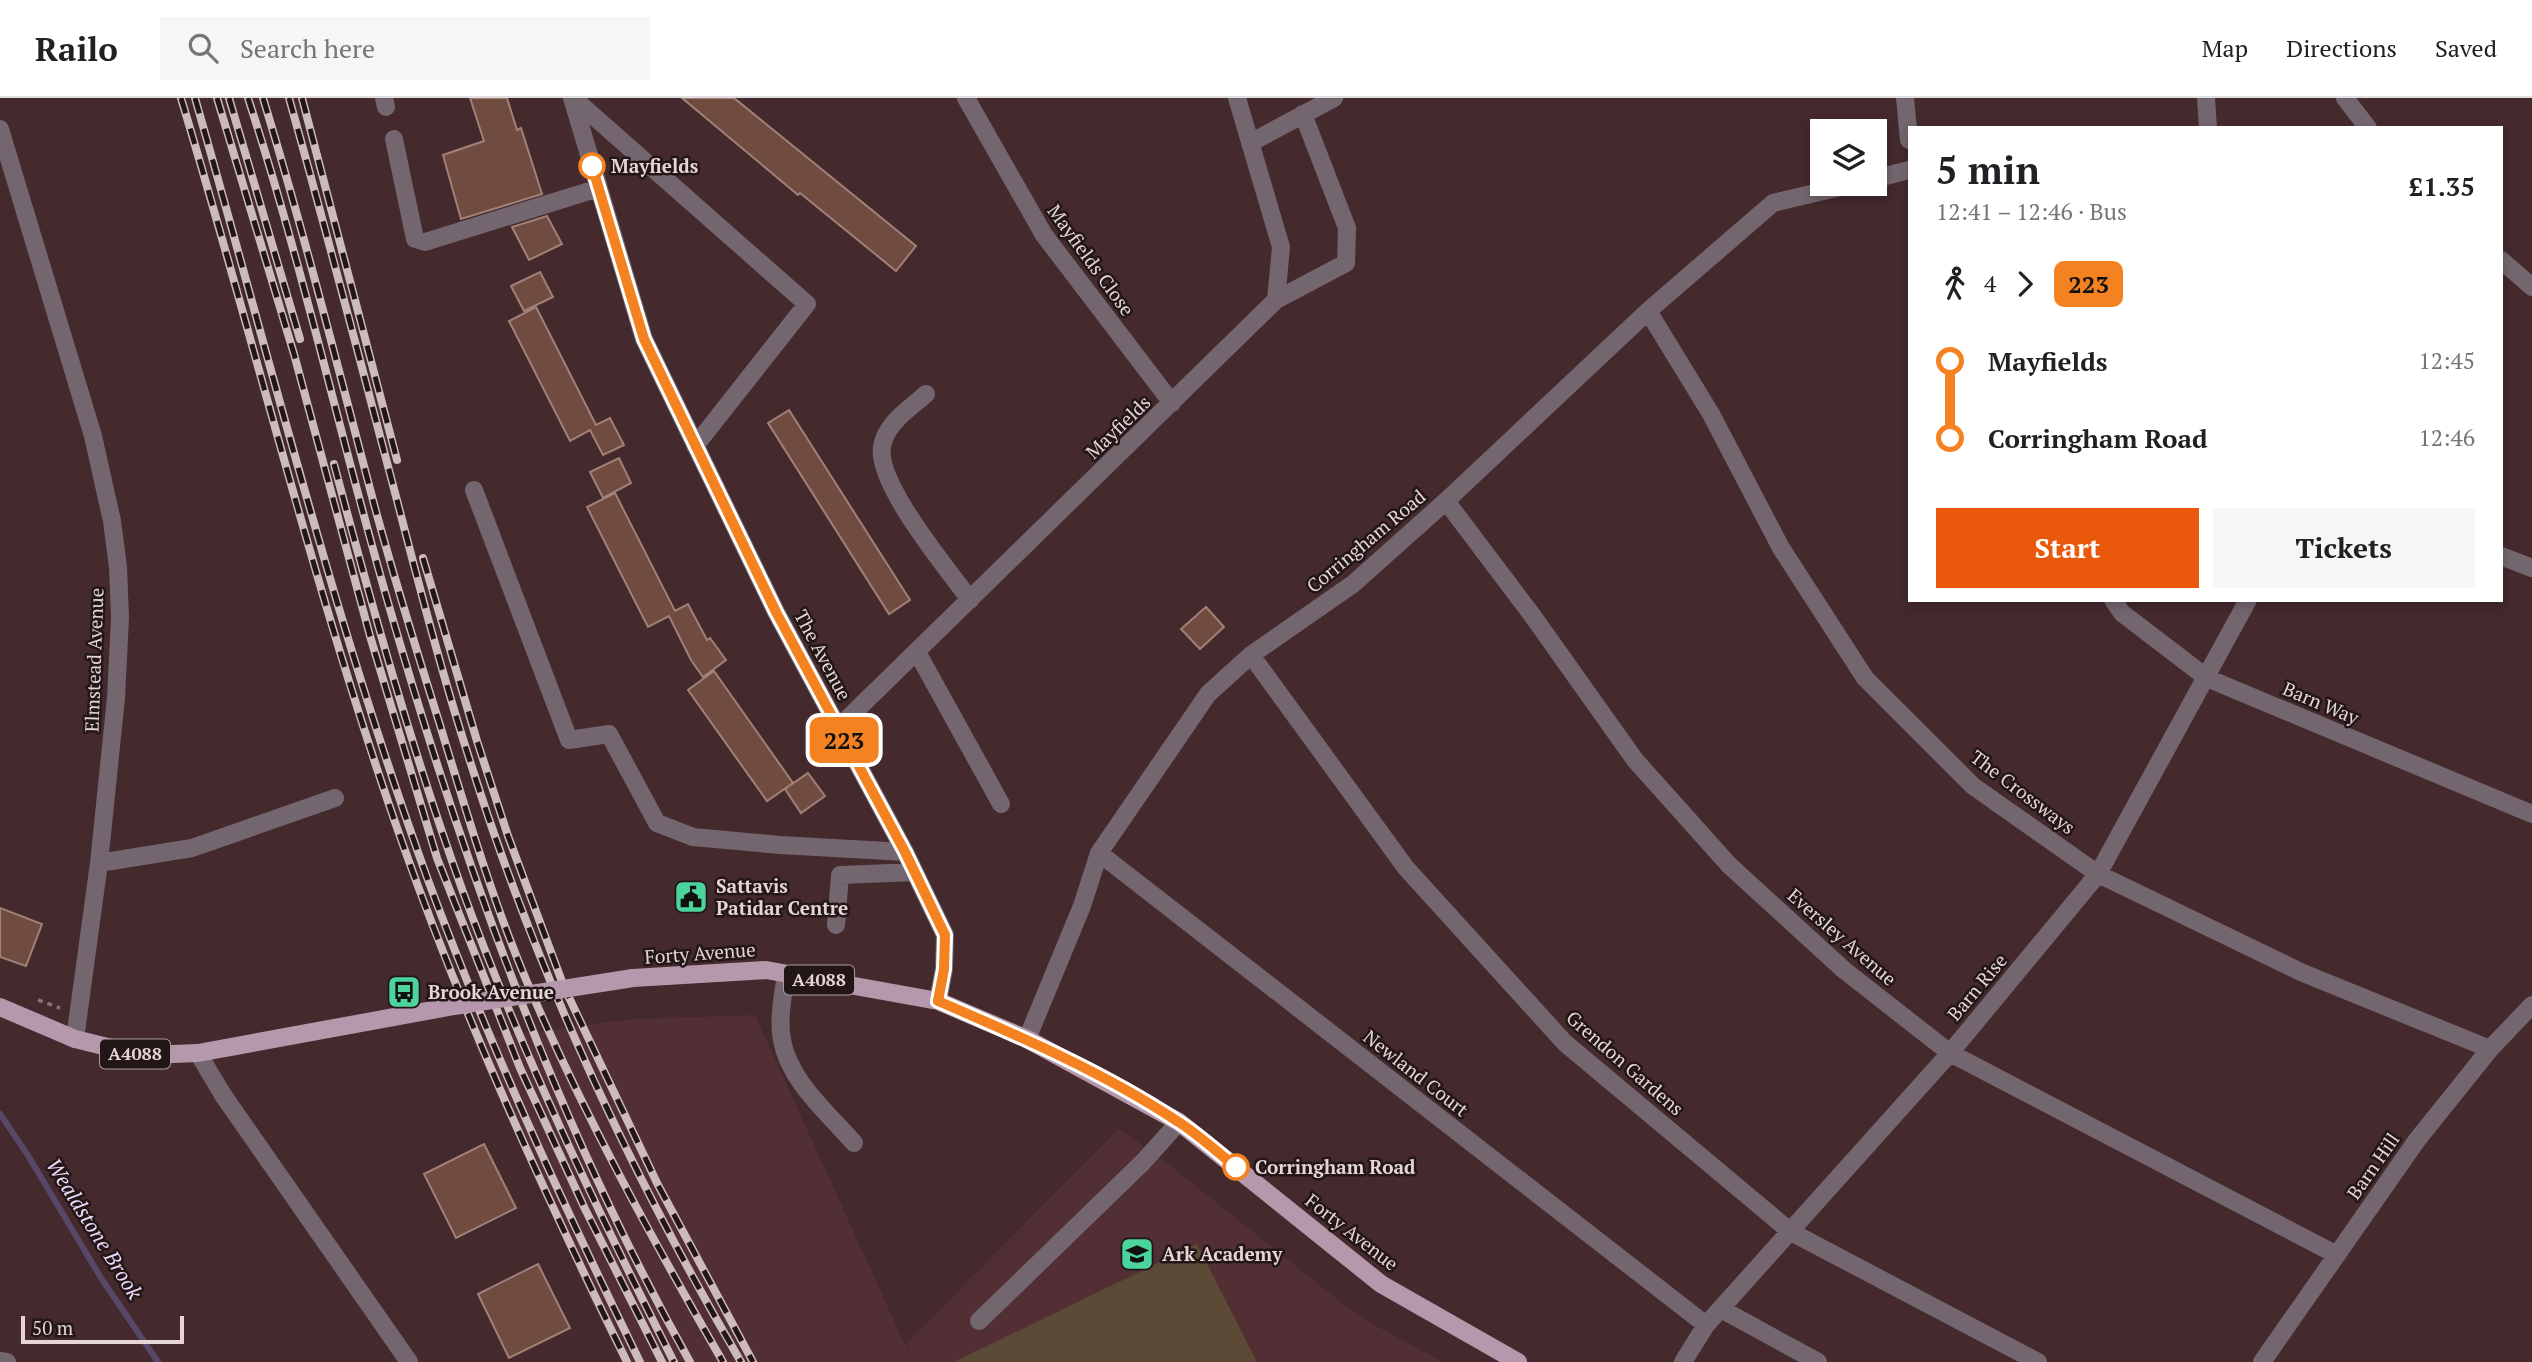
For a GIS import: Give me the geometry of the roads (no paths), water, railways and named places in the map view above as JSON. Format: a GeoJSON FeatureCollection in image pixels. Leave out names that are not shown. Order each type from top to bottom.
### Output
{"type":"FeatureCollection","features":[{"type":"Feature","properties":{"kind":"main road","name":"Forty Avenue"},"geometry":{"type":"LineString","coordinates":[[0,1007],[75,1039],[132,1054],[198,1053],[454,1006],[633,978],[766,970],[938,1001],[1027,1040],[1179,1122],[1381,1284],[1518,1362]]}},
{"type":"Feature","properties":{"kind":"street","name":"The Avenue"},"geometry":{"type":"LineString","coordinates":[[572,98],[644,339],[776,612],[905,852],[945,935],[944,969],[938,1001]]}},
{"type":"Feature","properties":{"kind":"street","name":"The Avenue"},"geometry":{"type":"LineString","coordinates":[[572,98],[807,304],[695,446]]}},
{"type":"Feature","properties":{"kind":"street","name":"Mayfields Close"},"geometry":{"type":"LineString","coordinates":[[966,98],[1044,235],[1172,403]]}},
{"type":"Feature","properties":{"kind":"street"},"geometry":{"type":"LineString","coordinates":[[1237,98],[1281,247],[1276,300]]}},
{"type":"Feature","properties":{"kind":"street"},"geometry":{"type":"LineString","coordinates":[[1250,143],[1334,98]]}},
{"type":"Feature","properties":{"kind":"street"},"geometry":{"type":"LineString","coordinates":[[1905,98],[1908,130]]}},
{"type":"Feature","properties":{"kind":"street"},"geometry":{"type":"LineString","coordinates":[[2206,98],[2208,126]]}},
{"type":"Feature","properties":{"kind":"street"},"geometry":{"type":"LineString","coordinates":[[2345,98],[2366,126]]}},
{"type":"Feature","properties":{"kind":"street","name":"Mayfields"},"geometry":{"type":"LineString","coordinates":[[838,728],[1276,300],[1346,263],[1348,228],[1303,114]]}},
{"type":"Feature","properties":{"kind":"street","name":"Elmstead Avenue"},"geometry":{"type":"LineString","coordinates":[[0,129],[93,436],[112,521],[118,567],[120,618],[116,698],[99,863],[75,1039]]}},
{"type":"Feature","properties":{"kind":"street"},"geometry":{"type":"LineString","coordinates":[[394,139],[415,239],[425,242],[599,188]]}},
{"type":"Feature","properties":{"kind":"street"},"geometry":{"type":"LineString","coordinates":[[1887,176],[1908,170]]}},
{"type":"Feature","properties":{"kind":"street","name":"Corringham Road"},"geometry":{"type":"LineString","coordinates":[[1027,1040],[1082,906],[1100,853],[1209,694],[1251,655],[1353,584],[1446,501],[1648,311],[1773,203],[1810,194]]}},
{"type":"Feature","properties":{"kind":"street"},"geometry":{"type":"LineString","coordinates":[[2503,262],[2532,287]]}},
{"type":"Feature","properties":{"kind":"street","name":"The Crossways"},"geometry":{"type":"LineString","coordinates":[[1648,311],[1711,414],[1781,548],[1865,678],[1973,786],[2098,874],[2303,973],[2490,1049]]}},
{"type":"Feature","properties":{"kind":"street"},"geometry":{"type":"LineString","coordinates":[[926,394],[889,429],[882,446],[882,464],[903,507],[970,600]]}},
{"type":"Feature","properties":{"kind":"street"},"geometry":{"type":"LineString","coordinates":[[474,490],[569,740],[609,734],[657,823],[693,837],[905,852]]}},
{"type":"Feature","properties":{"kind":"street","name":"Eversley Avenue"},"geometry":{"type":"LineString","coordinates":[[1446,501],[1532,615],[1635,760],[1729,864],[1844,970],[1950,1052],[2337,1255]]}},
{"type":"Feature","properties":{"kind":"street"},"geometry":{"type":"LineString","coordinates":[[2503,557],[2532,568]]}},
{"type":"Feature","properties":{"kind":"street","name":"Barn Way"},"geometry":{"type":"LineString","coordinates":[[2114,602],[2122,613],[2207,678],[2532,814]]}},
{"type":"Feature","properties":{"kind":"street","name":"Barn Rise"},"geometry":{"type":"LineString","coordinates":[[1683,1362],[1706,1325],[1950,1052],[2098,874],[2247,602]]}},
{"type":"Feature","properties":{"kind":"street"},"geometry":{"type":"LineString","coordinates":[[917,652],[1001,804]]}},
{"type":"Feature","properties":{"kind":"street","name":"Grendon Gardens"},"geometry":{"type":"LineString","coordinates":[[1251,655],[1406,867],[1565,1043],[1791,1232],[2038,1362]]}},
{"type":"Feature","properties":{"kind":"street"},"geometry":{"type":"LineString","coordinates":[[99,863],[192,848],[335,798]]}},
{"type":"Feature","properties":{"kind":"street","name":"Newland Court"},"geometry":{"type":"LineString","coordinates":[[1100,853],[1706,1325]]}},
{"type":"Feature","properties":{"kind":"street"},"geometry":{"type":"LineString","coordinates":[[836,925],[840,875],[915,872]]}},
{"type":"Feature","properties":{"kind":"street"},"geometry":{"type":"LineString","coordinates":[[786,974],[781,1039],[789,1065],[854,1143]]}},
{"type":"Feature","properties":{"kind":"street","name":"Barn Hill"},"geometry":{"type":"LineString","coordinates":[[2262,1362],[2289,1319],[2417,1140],[2490,1049],[2532,1005]]}},
{"type":"Feature","properties":{"kind":"street"},"geometry":{"type":"LineString","coordinates":[[198,1053],[231,1106],[409,1362]]}},
{"type":"Feature","properties":{"kind":"street"},"geometry":{"type":"LineString","coordinates":[[979,1321],[1143,1162],[1179,1122]]}},
{"type":"Feature","properties":{"kind":"street"},"geometry":{"type":"LineString","coordinates":[[1721,1309],[1818,1362]]}},
{"type":"Feature","properties":{"kind":"street"},"geometry":{"type":"LineString","coordinates":[[0,1360],[7,1362]]}},
{"type":"Feature","properties":{"kind":"waterway","name":"Wealdstone Brook"},"geometry":{"type":"LineString","coordinates":[[0,1114],[29,1157],[101,1278],[158,1362]]}},
{"type":"Feature","properties":{"kind":"railway"},"geometry":{"type":"LineString","coordinates":[[181,98],[314,565],[402,842],[452,975],[507,1105],[627,1362]]}},
{"type":"Feature","properties":{"kind":"railway"},"geometry":{"type":"LineString","coordinates":[[195,98],[333,589],[394,784],[476,1003],[528,1124],[640,1362]]}},
{"type":"Feature","properties":{"kind":"railway"},"geometry":{"type":"LineString","coordinates":[[217,98],[294,354],[370,636],[437,858],[520,1068],[585,1209],[662,1362]]}},
{"type":"Feature","properties":{"kind":"railway"},"geometry":{"type":"LineString","coordinates":[[229,98],[300,339]]}},
{"type":"Feature","properties":{"kind":"railway"},"geometry":{"type":"LineString","coordinates":[[248,98],[286,222],[387,599],[480,893],[555,1085],[597,1179],[690,1362]]}},
{"type":"Feature","properties":{"kind":"railway"},"geometry":{"type":"LineString","coordinates":[[263,98],[414,643],[502,919],[527,982],[595,1127],[723,1362]]}},
{"type":"Feature","properties":{"kind":"railway"},"geometry":{"type":"LineString","coordinates":[[289,98],[440,663],[495,837],[524,915],[588,1068],[661,1217],[741,1362]]}},
{"type":"Feature","properties":{"kind":"railway"},"geometry":{"type":"LineString","coordinates":[[302,98],[397,460]]}},
{"type":"Feature","properties":{"kind":"railway"},"geometry":{"type":"LineString","coordinates":[[334,464],[410,731],[444,837],[485,950],[561,1129],[674,1362]]}},
{"type":"Feature","properties":{"kind":"railway"},"geometry":{"type":"LineString","coordinates":[[423,558],[508,836],[564,987],[658,1185],[753,1362]]}},
{"type":"Feature","properties":{"kind":"place","name":"Mayfields"},"geometry":{"type":"Point","coordinates":[592,166]}},
{"type":"Feature","properties":{"kind":"place","name":"Sattavis Patidar Centre"},"geometry":{"type":"Point","coordinates":[691,897]}},
{"type":"Feature","properties":{"kind":"place","name":"Brook Avenue"},"geometry":{"type":"Point","coordinates":[404,992]}},
{"type":"Feature","properties":{"kind":"place","name":"Corringham Road"},"geometry":{"type":"Point","coordinates":[1236,1167]}},
{"type":"Feature","properties":{"kind":"place","name":"Ark Academy"},"geometry":{"type":"Point","coordinates":[1137,1254]}}]}
